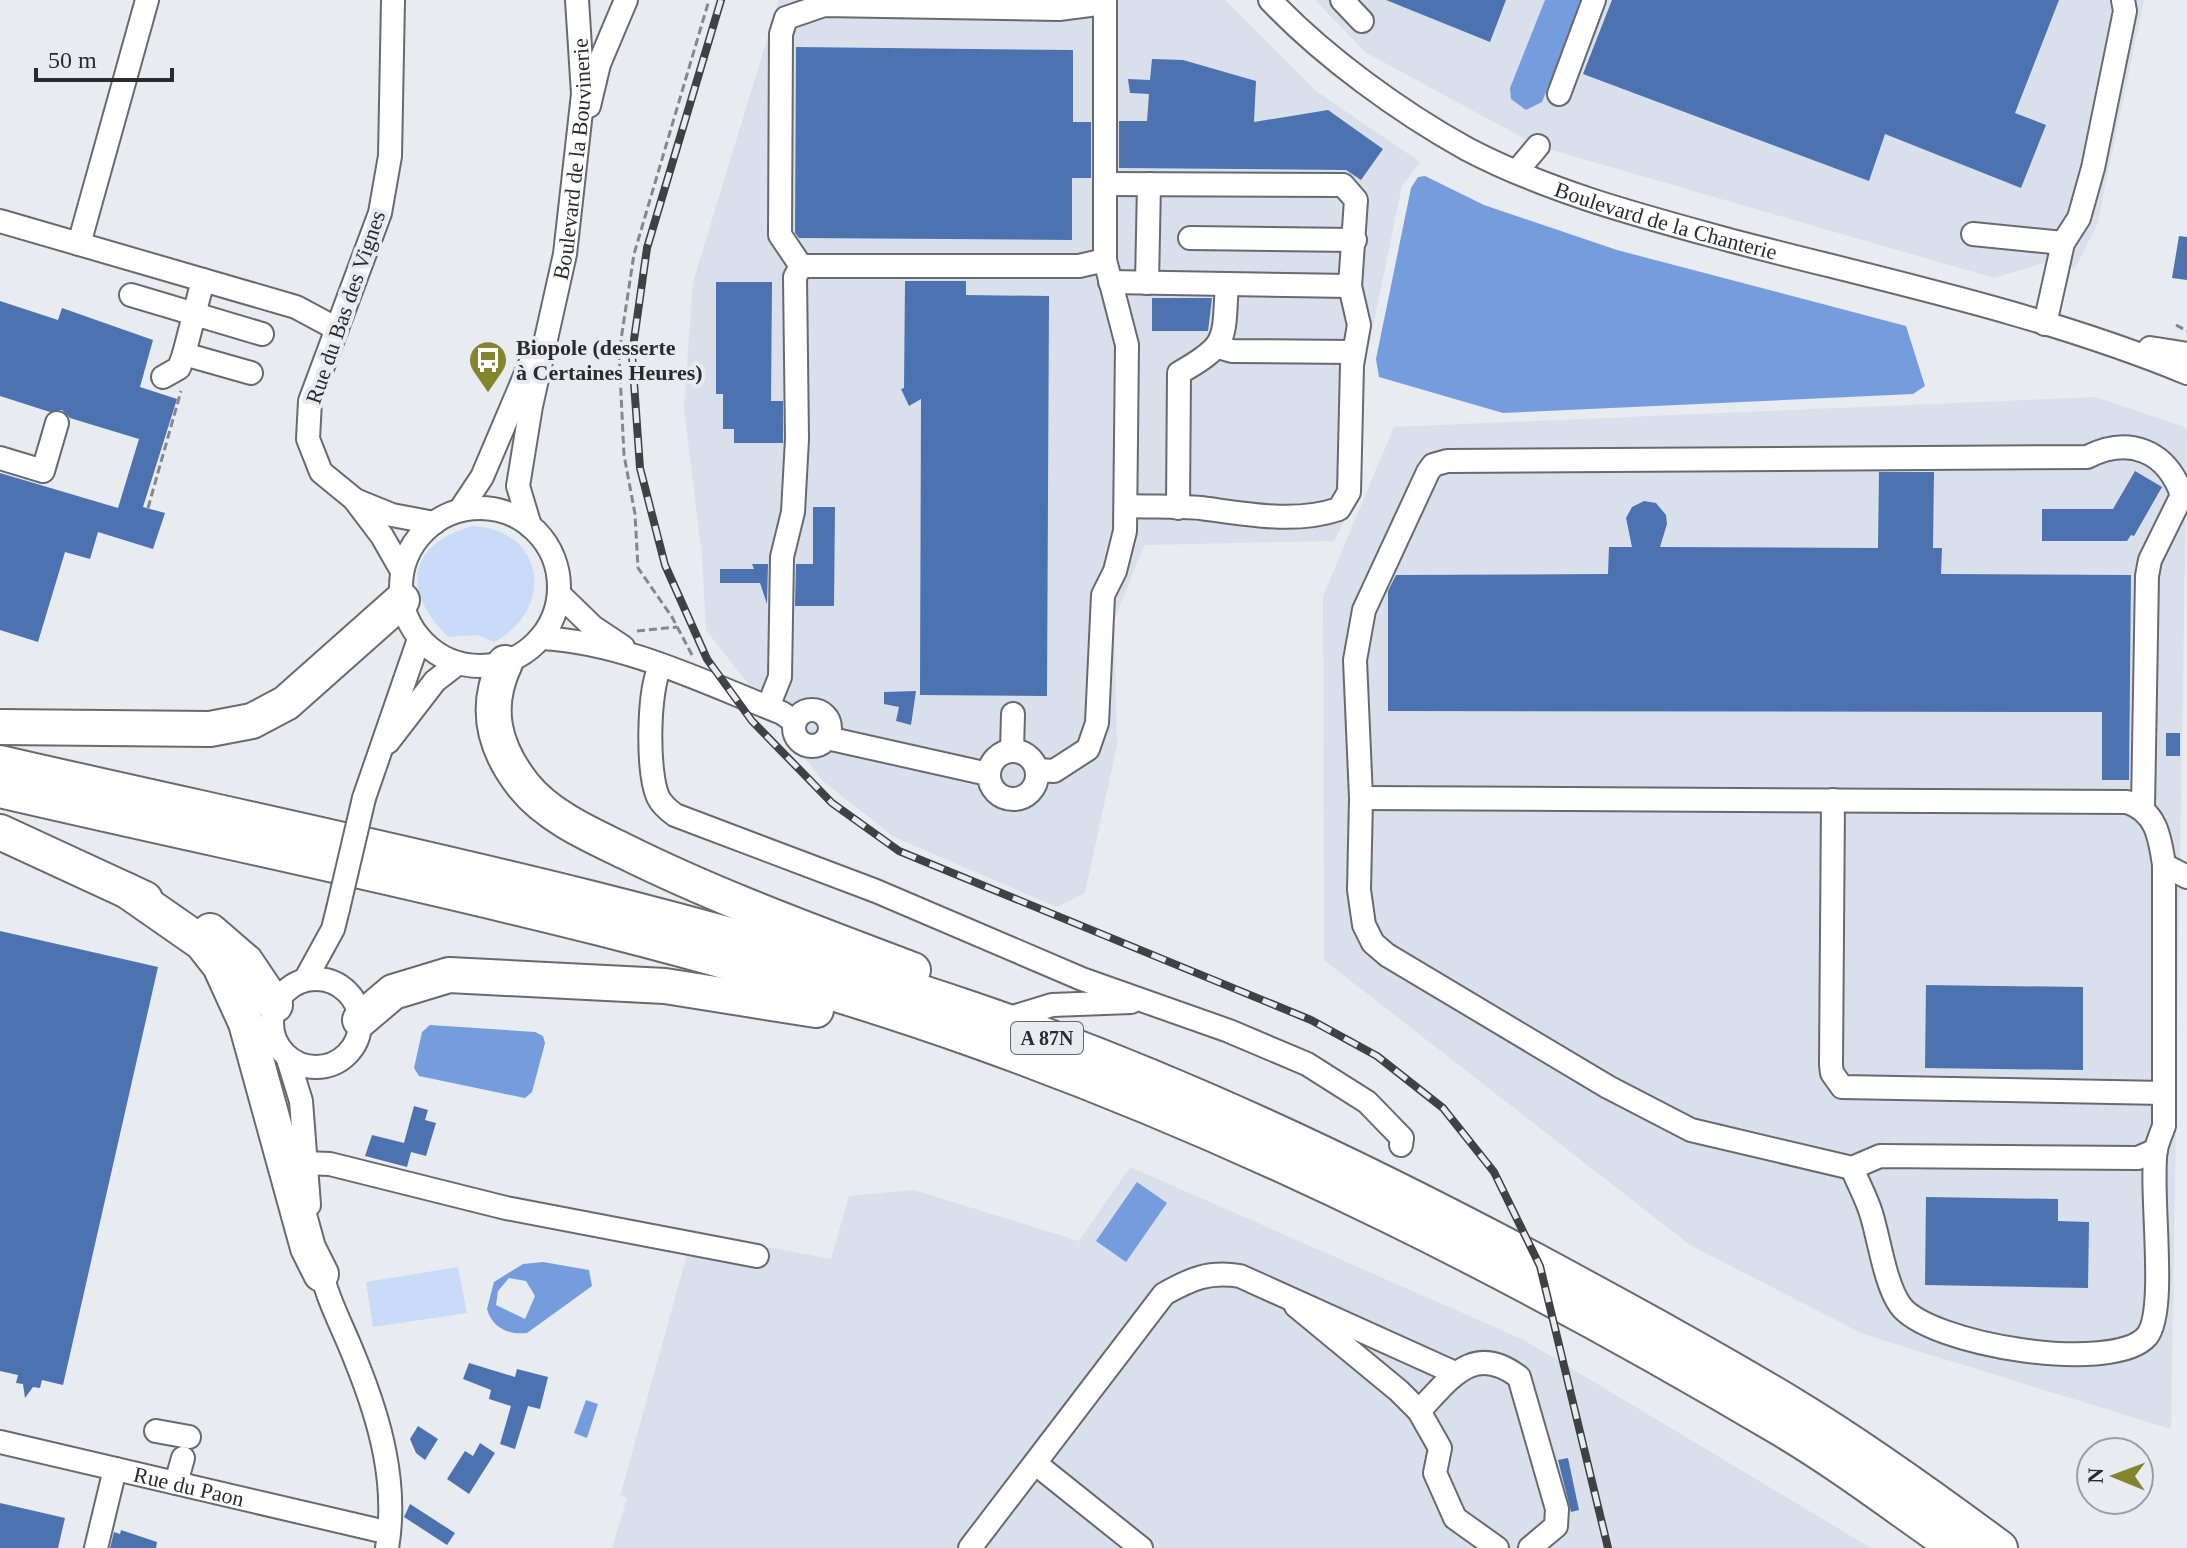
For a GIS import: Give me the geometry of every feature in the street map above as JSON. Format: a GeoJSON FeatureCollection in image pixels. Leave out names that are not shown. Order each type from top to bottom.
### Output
{"type":"FeatureCollection","features":[{"type":"Feature","properties":{"kind":"highway"},"geometry":{"type":"LineString","coordinates":[[0,727],[210,729],[252,721],[286,703],[402,586]]}},
{"type":"Feature","properties":{"kind":"highway"},"geometry":{"type":"LineString","coordinates":[[360,1020],[393,992],[449,975],[665,986],[803,1007],[933,1043],[983,1023],[940,980],[680,879],[554,813],[525,786],[494,727],[491,707],[494,687],[505,663]]}},
{"type":"Feature","properties":{"kind":"highway","name":"A 87N"},"geometry":{"type":"LineString","coordinates":[[0,763],[564,893],[983,1023],[1303,1142],[1450,1215],[1797,1408],[2000,1548]]}},
{"type":"Feature","properties":{"kind":"highway","name":"A 87N"},"geometry":{"type":"LineString","coordinates":[[0,790],[565,921],[983,1023],[1126,1097],[1284,1164],[1440,1239],[1785,1430],[1956,1548]]}},
{"type":"Feature","properties":{"kind":"highway"},"geometry":{"type":"LineString","coordinates":[[0,832],[225,940],[246,962],[275,1005]]}},
{"type":"Feature","properties":{"kind":"highway"},"geometry":{"type":"LineString","coordinates":[[126,890],[202,943],[220,966],[246,1023],[308,1248],[321,1274]]}},
{"type":"Feature","properties":{"kind":"street"},"geometry":{"type":"LineString","coordinates":[[79,244],[147,0]]}},
{"type":"Feature","properties":{"kind":"street","name":"Rue du Bas des Vignes"},"geometry":{"type":"LineString","coordinates":[[393,0],[390,156],[380,213],[310,401],[308,439],[321,472],[354,499],[382,536],[402,586]]}},
{"type":"Feature","properties":{"kind":"street","name":"Boulevard de la Bouvinerie"},"geometry":{"type":"LineString","coordinates":[[530,526],[518,486],[565,254],[583,94],[577,0]]}},
{"type":"Feature","properties":{"kind":"street"},"geometry":{"type":"LineString","coordinates":[[579,129],[594,93],[599,64],[626,0]]}},
{"type":"Feature","properties":{"kind":"street","name":"Boulevard de la Chanterie"},"geometry":{"type":"LineString","coordinates":[[1270,0],[1352,74],[1467,149],[1546,184],[1688,229],[2109,342],[2187,373]]}},
{"type":"Feature","properties":{"kind":"street"},"geometry":{"type":"LineString","coordinates":[[1342,0],[1362,21]]}},
{"type":"Feature","properties":{"kind":"street"},"geometry":{"type":"LineString","coordinates":[[1559,94],[1594,0]]}},
{"type":"Feature","properties":{"kind":"street"},"geometry":{"type":"LineString","coordinates":[[2045,324],[2063,243],[2079,218],[2093,168],[2125,11],[2123,0]]}},
{"type":"Feature","properties":{"kind":"street"},"geometry":{"type":"LineString","coordinates":[[801,266],[780,235],[781,34],[786,18],[824,5],[1059,9],[1105,2],[1108,271],[1127,345],[1125,531],[1115,571],[1103,595],[1097,723],[1088,749],[1054,771],[1037,770]]}},
{"type":"Feature","properties":{"kind":"street"},"geometry":{"type":"LineString","coordinates":[[1517,171],[1538,146]]}},
{"type":"Feature","properties":{"kind":"street"},"geometry":{"type":"LineString","coordinates":[[1105,184],[1343,185],[1356,200],[1350,286],[1359,325],[1354,352],[1349,492],[1339,509],[1323,515],[1236,516],[1178,508],[1126,506]]}},
{"type":"Feature","properties":{"kind":"street"},"geometry":{"type":"LineString","coordinates":[[1147,283],[1149,184]]}},
{"type":"Feature","properties":{"kind":"street"},"geometry":{"type":"LineString","coordinates":[[0,221],[296,307],[337,329]]}},
{"type":"Feature","properties":{"kind":"street"},"geometry":{"type":"LineString","coordinates":[[1973,234],[2063,243]]}},
{"type":"Feature","properties":{"kind":"street"},"geometry":{"type":"LineString","coordinates":[[1190,238],[1355,240]]}},
{"type":"Feature","properties":{"kind":"street"},"geometry":{"type":"LineString","coordinates":[[801,266],[1079,266],[1147,283],[1350,286]]}},
{"type":"Feature","properties":{"kind":"street"},"geometry":{"type":"LineString","coordinates":[[768,707],[780,677],[782,557],[793,512],[797,439],[795,277],[801,266]]}},
{"type":"Feature","properties":{"kind":"street"},"geometry":{"type":"LineString","coordinates":[[170,381],[184,354],[203,280]]}},
{"type":"Feature","properties":{"kind":"street"},"geometry":{"type":"LineString","coordinates":[[1178,508],[1179,373],[1218,347],[1223,340],[1227,284]]}},
{"type":"Feature","properties":{"kind":"street"},"geometry":{"type":"LineString","coordinates":[[131,295],[262,334]]}},
{"type":"Feature","properties":{"kind":"street","name":"Boulevard de la Bouvinerie"},"geometry":{"type":"LineString","coordinates":[[460,510],[482,477],[508,411],[552,317]]}},
{"type":"Feature","properties":{"kind":"street","name":"Boulevard de la Chanterie"},"geometry":{"type":"LineString","coordinates":[[2109,342],[2187,354]]}},
{"type":"Feature","properties":{"kind":"street"},"geometry":{"type":"LineString","coordinates":[[1218,347],[1232,351],[1354,352]]}},
{"type":"Feature","properties":{"kind":"street"},"geometry":{"type":"LineString","coordinates":[[184,354],[251,373]]}},
{"type":"Feature","properties":{"kind":"street"},"geometry":{"type":"LineString","coordinates":[[0,458],[43,471],[57,423]]}},
{"type":"Feature","properties":{"kind":"street"},"geometry":{"type":"LineString","coordinates":[[1852,1168],[1870,1209],[1900,1306],[1928,1326],[1961,1339],[2086,1354],[2132,1346],[2147,1336],[2154,1318],[2156,1150],[2164,1126],[2164,865],[2156,831],[2143,807],[2147,576],[2150,560],[2182,495],[2175,476],[2162,460],[2145,450],[2125,445],[2105,448],[2087,457],[1447,461],[1433,465],[1364,610],[1355,660],[1361,798],[1359,890],[1364,925],[1373,943],[1387,955],[1608,1087],[1691,1130],[1852,1168],[1880,1156],[2138,1158],[2156,1150]]}},
{"type":"Feature","properties":{"kind":"street","name":"Rue du Bas des Vignes"},"geometry":{"type":"LineString","coordinates":[[354,499],[392,515],[434,523]]}},
{"type":"Feature","properties":{"kind":"street"},"geometry":{"type":"LineString","coordinates":[[485,508],[509,513],[530,526],[553,557],[559,594],[550,624],[525,653],[505,663],[481,667],[457,664],[436,654],[419,639],[408,621],[402,586],[413,544],[434,523],[460,510],[485,508]]}},
{"type":"Feature","properties":{"kind":"street"},"geometry":{"type":"LineString","coordinates":[[559,594],[593,627],[652,664]]}},
{"type":"Feature","properties":{"kind":"street"},"geometry":{"type":"LineString","coordinates":[[541,638],[576,640],[694,677],[768,707],[795,722],[794,731],[804,744],[812,746],[827,738],[988,774]]}},
{"type":"Feature","properties":{"kind":"street"},"geometry":{"type":"LineString","coordinates":[[301,1101],[326,1067],[345,1057],[357,1041],[360,1020],[355,1002],[343,988],[334,960],[336,919],[364,798],[419,639]]}},
{"type":"Feature","properties":{"kind":"street"},"geometry":{"type":"LineString","coordinates":[[378,756],[435,681],[457,664]]}},
{"type":"Feature","properties":{"kind":"street"},"geometry":{"type":"LineString","coordinates":[[652,664],[650,700],[657,792],[669,810],[876,891],[1142,1002],[1229,1031],[1328,1075],[1367,1102],[1402,1138],[1401,1145]]}},
{"type":"Feature","properties":{"kind":"street"},"geometry":{"type":"LineString","coordinates":[[1012,750],[1013,714]]}},
{"type":"Feature","properties":{"kind":"street"},"geometry":{"type":"LineString","coordinates":[[1012,750],[1032,760],[1037,770],[1036,782],[1020,798],[998,795],[990,785],[988,774],[991,762],[1000,753],[1012,750]]}},
{"type":"Feature","properties":{"kind":"street"},"geometry":{"type":"LineString","coordinates":[[1361,798],[2127,802],[2143,807]]}},
{"type":"Feature","properties":{"kind":"street"},"geometry":{"type":"LineString","coordinates":[[1833,800],[1831,1065],[1832,1073],[1842,1087],[2164,1093]]}},
{"type":"Feature","properties":{"kind":"street"},"geometry":{"type":"LineString","coordinates":[[2164,865],[2187,877]]}},
{"type":"Feature","properties":{"kind":"street"},"geometry":{"type":"LineString","coordinates":[[305,980],[336,919]]}},
{"type":"Feature","properties":{"kind":"street"},"geometry":{"type":"LineString","coordinates":[[343,988],[325,980],[305,980],[287,989],[275,1005],[271,1024],[276,1043],[288,1059],[301,1101],[304,1163],[321,1274],[356,1361],[380,1439],[379,1542]]}},
{"type":"Feature","properties":{"kind":"street"},"geometry":{"type":"LineString","coordinates":[[983,1023],[1052,1005],[1142,1002]]}},
{"type":"Feature","properties":{"kind":"street"},"geometry":{"type":"LineString","coordinates":[[288,1059],[306,1067],[326,1067]]}},
{"type":"Feature","properties":{"kind":"street"},"geometry":{"type":"LineString","coordinates":[[304,1163],[330,1164],[506,1208],[757,1256]]}},
{"type":"Feature","properties":{"kind":"street"},"geometry":{"type":"LineString","coordinates":[[970,1548],[1164,1294],[1193,1277],[1217,1273],[1240,1276],[1455,1373]]}},
{"type":"Feature","properties":{"kind":"street"},"geometry":{"type":"LineString","coordinates":[[1286,1297],[1419,1411],[1440,1448],[1435,1473],[1455,1518],[1497,1548]]}},
{"type":"Feature","properties":{"kind":"street"},"geometry":{"type":"LineString","coordinates":[[1419,1411],[1455,1373],[1480,1361],[1502,1365],[1519,1377],[1557,1509],[1556,1526],[1530,1548]]}},
{"type":"Feature","properties":{"kind":"street"},"geometry":{"type":"LineString","coordinates":[[156,1431],[186,1448],[176,1483]]}},
{"type":"Feature","properties":{"kind":"street","name":"Rue du Paon"},"geometry":{"type":"LineString","coordinates":[[0,1442],[176,1483],[379,1542]]}},
{"type":"Feature","properties":{"kind":"street"},"geometry":{"type":"LineString","coordinates":[[1036,1464],[1141,1548]]}},
{"type":"Feature","properties":{"kind":"street"},"geometry":{"type":"LineString","coordinates":[[96,1548],[115,1469]]}},
{"type":"Feature","properties":{"kind":"path"},"geometry":{"type":"LineString","coordinates":[[694,677],[698,668],[677,627],[638,568],[635,514],[624,455],[619,353],[634,254],[709,0]]}},
{"type":"Feature","properties":{"kind":"path"},"geometry":{"type":"LineString","coordinates":[[2176,325],[2187,331]]}},
{"type":"Feature","properties":{"kind":"path"},"geometry":{"type":"LineString","coordinates":[[148,508],[182,396],[170,381]]}},
{"type":"Feature","properties":{"kind":"path"},"geometry":{"type":"LineString","coordinates":[[627,631],[677,627]]}},
{"type":"Feature","properties":{"kind":"shaded area"},"geometry":{"type":"Polygon","coordinates":[[[779,0],[1225,0],[1316,91],[1420,162],[1402,186],[1363,374],[1360,490],[1334,541],[1144,545],[1114,621],[1117,745],[1085,893],[1057,907],[894,837],[823,781],[706,630],[702,556],[684,408],[693,282],[779,0]]]}},
{"type":"Feature","properties":{"kind":"shaded area"},"geometry":{"type":"Polygon","coordinates":[[[1315,0],[2144,0],[2097,225],[2075,269],[2046,262],[1994,278],[1538,146],[1365,52],[1315,0]]]}},
{"type":"Feature","properties":{"kind":"shaded area"},"geometry":{"type":"Polygon","coordinates":[[[2096,397],[2187,428],[2171,1429],[1863,1334],[1690,1245],[1324,960],[1323,596],[1394,427],[2096,397]]]}},
{"type":"Feature","properties":{"kind":"shaded area"},"geometry":{"type":"Polygon","coordinates":[[[473,526],[497,531],[515,541],[528,556],[534,573],[534,592],[527,611],[514,628],[494,642],[478,635],[448,637],[423,603],[418,586],[418,571],[435,544],[473,526]]]}},
{"type":"Feature","properties":{"kind":"shaded area"},"geometry":{"type":"Polygon","coordinates":[[[1130,1167],[1524,1340],[1871,1548],[612,1548],[627,1498],[620,1496],[693,1233],[831,1259],[849,1196],[914,1190],[1079,1241],[1130,1167]]]}},
{"type":"Feature","properties":{"kind":"shaded area"},"geometry":{"type":"Polygon","coordinates":[[[458,1267],[467,1313],[373,1327],[366,1282],[458,1267]]]}},
{"type":"Feature","properties":{"kind":"water"},"geometry":{"type":"Polygon","coordinates":[[[1545,0],[1583,0],[1542,102],[1526,110],[1511,99],[1510,88],[1545,0]]]}},
{"type":"Feature","properties":{"kind":"water"},"geometry":{"type":"Polygon","coordinates":[[[1425,176],[1484,205],[1617,250],[1906,326],[1925,386],[1913,394],[1503,413],[1379,377],[1376,359],[1411,188],[1418,177],[1425,176]]]}},
{"type":"Feature","properties":{"kind":"water"},"geometry":{"type":"Polygon","coordinates":[[[430,1025],[535,1032],[543,1036],[545,1043],[532,1092],[525,1098],[419,1076],[414,1068],[422,1032],[430,1025]]]}},
{"type":"Feature","properties":{"kind":"water"},"geometry":{"type":"Polygon","coordinates":[[[1137,1182],[1167,1203],[1126,1262],[1096,1241],[1137,1182]]]}},
{"type":"Feature","properties":{"kind":"water"},"geometry":{"type":"Polygon","coordinates":[[[543,1262],[589,1270],[592,1286],[527,1333],[514,1333],[497,1325],[487,1309],[494,1282],[523,1264],[543,1262]],[[509,1278],[498,1291],[496,1305],[525,1319],[535,1296],[526,1281],[509,1278]]]}},
{"type":"Feature","properties":{"kind":"water"},"geometry":{"type":"Polygon","coordinates":[[[586,1400],[598,1404],[587,1438],[574,1433],[586,1400]]]}},
{"type":"Feature","properties":{"kind":"building"},"geometry":{"type":"Polygon","coordinates":[[[1386,0],[1506,0],[1490,42],[1386,0]]]}},
{"type":"Feature","properties":{"kind":"building"},"geometry":{"type":"Polygon","coordinates":[[[1612,0],[2059,0],[2015,113],[2046,125],[2021,188],[1885,134],[1869,181],[1583,74],[1612,0]]]}},
{"type":"Feature","properties":{"kind":"building"},"geometry":{"type":"Polygon","coordinates":[[[796,47],[1073,50],[1073,122],[1091,122],[1091,178],[1072,178],[1072,240],[799,238],[795,233],[796,47]]]}},
{"type":"Feature","properties":{"kind":"building"},"geometry":{"type":"Polygon","coordinates":[[[1152,59],[1183,60],[1256,81],[1254,122],[1328,110],[1383,149],[1361,180],[1346,170],[1119,168],[1119,121],[1147,121],[1149,94],[1130,93],[1128,79],[1150,80],[1152,59]]]}},
{"type":"Feature","properties":{"kind":"building"},"geometry":{"type":"Polygon","coordinates":[[[2179,236],[2187,237],[2187,280],[2172,278],[2179,236]]]}},
{"type":"Feature","properties":{"kind":"building"},"geometry":{"type":"Polygon","coordinates":[[[905,281],[966,281],[966,295],[1049,296],[1047,696],[920,695],[921,399],[909,406],[901,389],[904,388],[905,281]]]}},
{"type":"Feature","properties":{"kind":"building"},"geometry":{"type":"Polygon","coordinates":[[[716,282],[772,282],[771,401],[783,401],[783,443],[734,443],[734,429],[723,429],[723,394],[716,394],[716,282]]]}},
{"type":"Feature","properties":{"kind":"building"},"geometry":{"type":"Polygon","coordinates":[[[1152,298],[1212,298],[1208,331],[1152,331],[1152,298]]]}},
{"type":"Feature","properties":{"kind":"building"},"geometry":{"type":"Polygon","coordinates":[[[0,301],[58,320],[62,308],[153,340],[140,387],[177,399],[143,507],[165,513],[153,549],[98,532],[90,559],[65,552],[38,642],[0,630],[0,473],[118,508],[139,439],[70,418],[62,410],[50,412],[0,396],[0,301]]]}},
{"type":"Feature","properties":{"kind":"building"},"geometry":{"type":"Polygon","coordinates":[[[2135,471],[2162,487],[2134,536],[2131,535],[2127,541],[2042,541],[2042,509],[2113,509],[2135,471]]]}},
{"type":"Feature","properties":{"kind":"building"},"geometry":{"type":"Polygon","coordinates":[[[1879,472],[1934,472],[1933,548],[1942,548],[1941,574],[2131,575],[2129,780],[2102,780],[2102,712],[1388,711],[1388,591],[1396,575],[1608,574],[1609,547],[1632,547],[1626,518],[1632,507],[1644,501],[1656,503],[1666,515],[1667,524],[1660,547],[1878,548],[1879,472]]]}},
{"type":"Feature","properties":{"kind":"building"},"geometry":{"type":"Polygon","coordinates":[[[813,507],[835,507],[834,606],[795,606],[796,564],[813,564],[813,507]]]}},
{"type":"Feature","properties":{"kind":"building"},"geometry":{"type":"Polygon","coordinates":[[[752,564],[768,564],[767,604],[760,583],[720,583],[720,569],[754,569],[752,564]]]}},
{"type":"Feature","properties":{"kind":"building"},"geometry":{"type":"Polygon","coordinates":[[[916,691],[911,725],[896,721],[899,707],[884,704],[884,692],[916,691]]]}},
{"type":"Feature","properties":{"kind":"building"},"geometry":{"type":"Polygon","coordinates":[[[2166,733],[2180,733],[2180,756],[2166,756],[2166,733]]]}},
{"type":"Feature","properties":{"kind":"building"},"geometry":{"type":"Polygon","coordinates":[[[0,931],[158,967],[63,1385],[42,1380],[40,1388],[33,1387],[25,1398],[23,1384],[16,1383],[18,1375],[0,1371],[0,931]]]}},
{"type":"Feature","properties":{"kind":"building"},"geometry":{"type":"Polygon","coordinates":[[[1926,985],[2083,987],[2083,1070],[1925,1068],[1926,985]]]}},
{"type":"Feature","properties":{"kind":"building"},"geometry":{"type":"Polygon","coordinates":[[[414,1106],[428,1110],[425,1120],[436,1123],[426,1156],[411,1152],[407,1167],[365,1156],[372,1135],[404,1143],[414,1106]]]}},
{"type":"Feature","properties":{"kind":"building"},"geometry":{"type":"Polygon","coordinates":[[[1926,1197],[2058,1199],[2058,1221],[2089,1222],[2088,1288],[1925,1285],[1926,1197]]]}},
{"type":"Feature","properties":{"kind":"building"},"geometry":{"type":"Polygon","coordinates":[[[469,1363],[515,1377],[517,1369],[548,1377],[540,1409],[528,1406],[515,1449],[500,1444],[511,1406],[489,1399],[491,1390],[463,1379],[469,1363]]]}},
{"type":"Feature","properties":{"kind":"building"},"geometry":{"type":"Polygon","coordinates":[[[418,1426],[438,1439],[425,1460],[416,1453],[410,1439],[418,1426]]]}},
{"type":"Feature","properties":{"kind":"building"},"geometry":{"type":"Polygon","coordinates":[[[480,1443],[495,1453],[469,1494],[447,1479],[465,1451],[473,1456],[480,1443]]]}},
{"type":"Feature","properties":{"kind":"building"},"geometry":{"type":"Polygon","coordinates":[[[1568,1458],[1579,1510],[1571,1512],[1558,1460],[1568,1458]]]}},
{"type":"Feature","properties":{"kind":"building"},"geometry":{"type":"Polygon","coordinates":[[[0,1503],[65,1518],[58,1548],[0,1548],[0,1503]]]}},
{"type":"Feature","properties":{"kind":"building"},"geometry":{"type":"Polygon","coordinates":[[[410,1504],[455,1533],[447,1545],[404,1517],[410,1504]]]}},
{"type":"Feature","properties":{"kind":"building"},"geometry":{"type":"Polygon","coordinates":[[[121,1530],[157,1542],[156,1548],[110,1548],[114,1532],[120,1534],[121,1530]]]}},
{"type":"Feature","properties":{"kind":"railway"},"geometry":{"type":"LineString","coordinates":[[721,0],[647,248],[632,354],[640,468],[665,565],[707,659],[752,721],[832,803],[899,851],[1311,1020],[1377,1056],[1443,1108],[1494,1172],[1540,1266],[1608,1548]]}},
{"type":"Feature","properties":{"kind":"place","name":"Biopole (desserte à Certaines Heures)"},"geometry":{"type":"Point","coordinates":[488,394]}}]}
